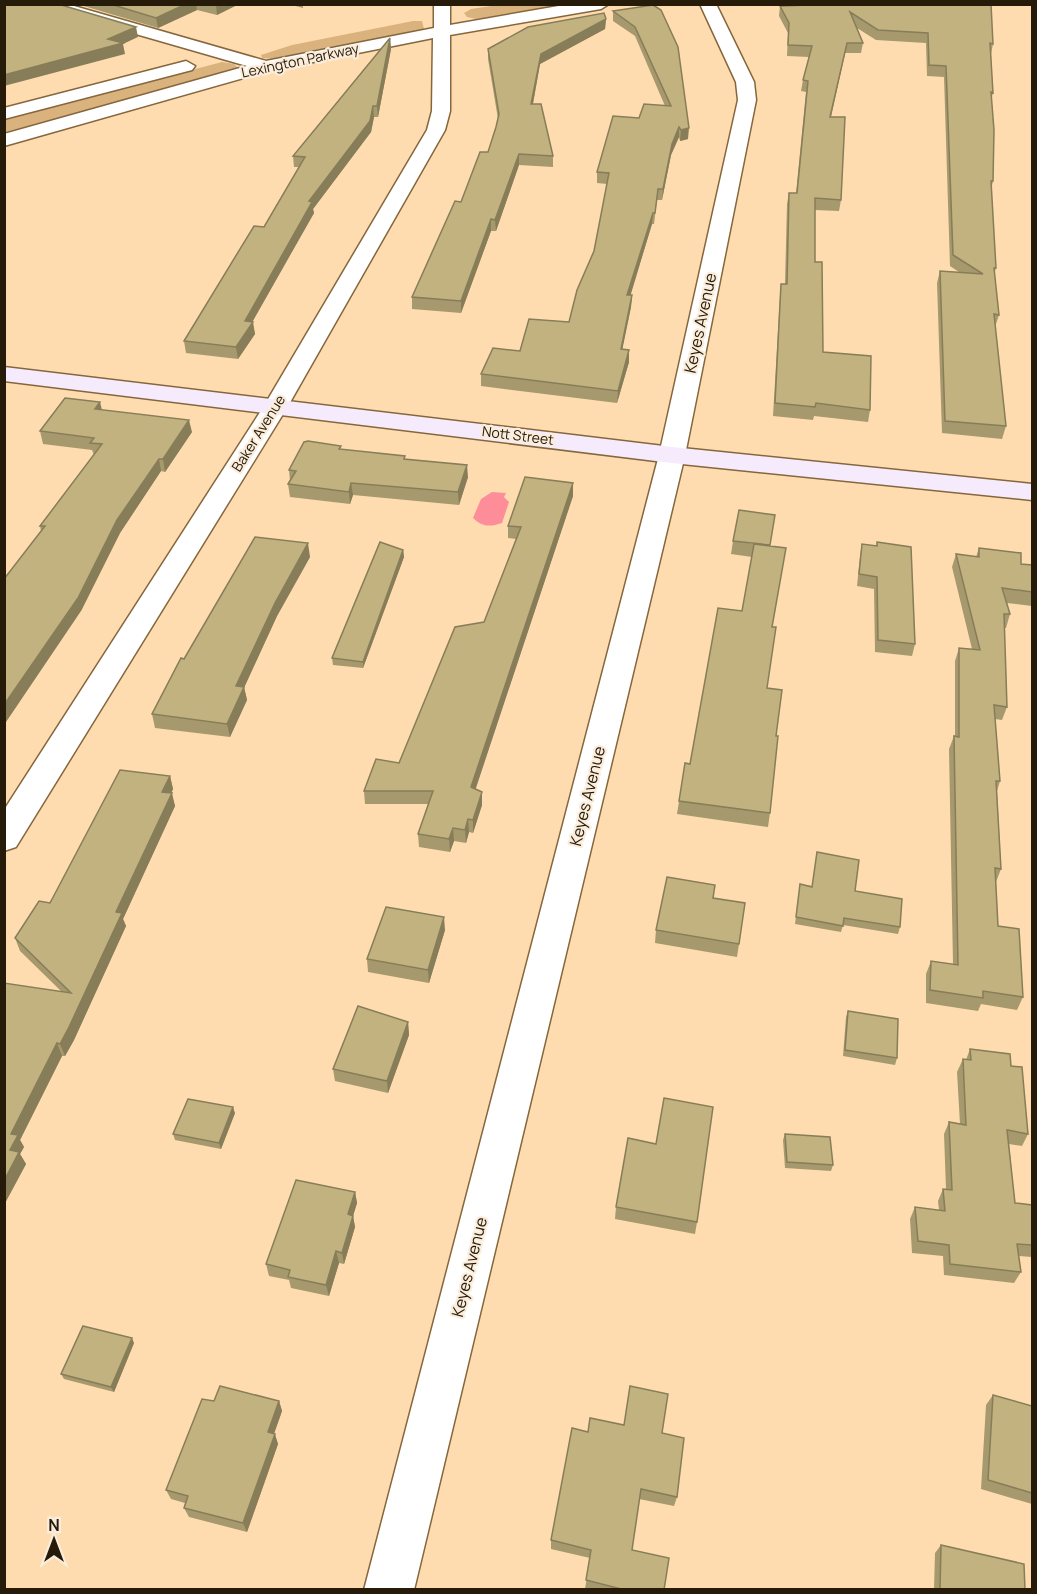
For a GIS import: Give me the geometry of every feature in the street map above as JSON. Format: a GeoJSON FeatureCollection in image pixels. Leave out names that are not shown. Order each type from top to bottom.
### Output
{"type":"FeatureCollection","features":[{"type":"Feature","properties":{"kind":"main road","name":"Nott Street"},"geometry":{"type":"LineString","coordinates":[[4,374],[672,455],[1032,492]]}},
{"type":"Feature","properties":{"kind":"street"},"geometry":{"type":"LineString","coordinates":[[48,4],[265,66]]}},
{"type":"Feature","properties":{"kind":"street","name":"Lexington Parkway"},"geometry":{"type":"LineString","coordinates":[[4,140],[440,14],[602,4]]}},
{"type":"Feature","properties":{"kind":"street","name":"Keyes Avenue"},"geometry":{"type":"LineString","coordinates":[[389,1590],[672,455],[747,100],[745,82],[708,4]]}},
{"type":"Feature","properties":{"kind":"street","name":"Baker Avenue"},"geometry":{"type":"LineString","coordinates":[[4,838],[276,406],[436,130],[441,111],[440,14]]}},
{"type":"Feature","properties":{"kind":"street","name":"Lexington Parkway"},"geometry":{"type":"LineString","coordinates":[[4,114],[268,47]]}},
{"type":"Feature","properties":{"kind":"shaded area"},"geometry":{"type":"Polygon","coordinates":[[[498,5],[575,5],[476,19],[467,17],[464,13],[471,9],[498,5]]]}},
{"type":"Feature","properties":{"kind":"shaded area"},"geometry":{"type":"Polygon","coordinates":[[[422,21],[424,29],[275,59],[262,58],[261,55],[292,45],[422,21]]]}},
{"type":"Feature","properties":{"kind":"shaded area"},"geometry":{"type":"Polygon","coordinates":[[[222,62],[234,64],[238,68],[232,72],[5,132],[5,119],[222,62]]]}},
{"type":"Feature","properties":{"kind":"shaded area"},"geometry":{"type":"Polygon","coordinates":[[[492,492],[506,493],[504,497],[509,502],[502,523],[486,525],[473,518],[481,499],[492,492]]]}},
{"type":"Feature","properties":{"kind":"building"},"geometry":{"type":"Polygon","coordinates":[[[4,4],[58,4],[136,27],[108,39],[123,43],[4,75],[4,4]]]}},
{"type":"Feature","properties":{"kind":"building"},"geometry":{"type":"Polygon","coordinates":[[[110,4],[186,4],[156,18],[110,4]]]}},
{"type":"Feature","properties":{"kind":"building"},"geometry":{"type":"Polygon","coordinates":[[[991,4],[993,44],[990,43],[993,93],[991,92],[994,130],[993,181],[991,181],[996,268],[994,268],[999,315],[994,314],[1006,426],[945,421],[940,271],[983,274],[953,255],[946,66],[929,65],[928,33],[878,30],[850,12],[863,43],[847,43],[830,117],[845,117],[841,200],[815,198],[815,262],[822,262],[823,352],[871,356],[870,410],[816,403],[815,407],[775,403],[781,284],[787,284],[789,193],[797,193],[808,81],[803,80],[812,46],[788,45],[789,23],[780,6],[991,4]]]}},
{"type":"Feature","properties":{"kind":"building"},"geometry":{"type":"Polygon","coordinates":[[[653,5],[661,10],[678,47],[689,128],[681,130],[679,127],[672,144],[663,189],[658,189],[655,213],[653,213],[627,295],[632,295],[621,349],[629,350],[618,391],[481,374],[493,348],[520,351],[529,319],[569,322],[577,290],[594,251],[609,173],[597,172],[613,116],[639,118],[644,104],[671,106],[635,27],[613,11],[653,5]]]}},
{"type":"Feature","properties":{"kind":"building"},"geometry":{"type":"Polygon","coordinates":[[[604,13],[606,19],[541,54],[531,104],[541,104],[553,156],[519,154],[495,220],[491,219],[461,301],[412,297],[455,201],[461,202],[480,152],[488,152],[496,127],[499,114],[488,49],[528,27],[604,13]]]}},
{"type":"Feature","properties":{"kind":"building"},"geometry":{"type":"Polygon","coordinates":[[[390,38],[377,106],[373,106],[370,121],[309,201],[312,202],[245,321],[253,322],[236,347],[184,341],[254,226],[264,227],[305,157],[293,156],[390,38]]]}},
{"type":"Feature","properties":{"kind":"building"},"geometry":{"type":"Polygon","coordinates":[[[65,398],[100,402],[95,409],[189,420],[117,520],[78,598],[4,705],[4,579],[45,526],[40,526],[102,444],[90,443],[94,438],[40,431],[65,398]]]}},
{"type":"Feature","properties":{"kind":"building"},"geometry":{"type":"Polygon","coordinates":[[[304,442],[341,446],[339,449],[405,456],[404,459],[467,465],[458,492],[351,483],[349,492],[288,484],[296,471],[289,470],[304,442]]]}},
{"type":"Feature","properties":{"kind":"building"},"geometry":{"type":"Polygon","coordinates":[[[525,477],[573,483],[471,787],[482,792],[473,820],[468,819],[465,830],[453,828],[449,839],[418,834],[433,791],[364,791],[376,759],[399,763],[455,627],[484,622],[521,527],[508,526],[525,477]]]}},
{"type":"Feature","properties":{"kind":"building"},"geometry":{"type":"Polygon","coordinates":[[[739,510],[775,515],[770,545],[733,541],[739,510]]]}},
{"type":"Feature","properties":{"kind":"building"},"geometry":{"type":"Polygon","coordinates":[[[255,537],[308,543],[275,603],[236,686],[244,687],[227,724],[152,714],[181,658],[184,659],[255,537]]]}},
{"type":"Feature","properties":{"kind":"building"},"geometry":{"type":"Polygon","coordinates":[[[380,542],[403,550],[363,662],[332,658],[380,542]]]}},
{"type":"Feature","properties":{"kind":"building"},"geometry":{"type":"Polygon","coordinates":[[[877,542],[911,547],[915,644],[878,640],[877,577],[859,574],[862,544],[877,546],[877,542]]]}},
{"type":"Feature","properties":{"kind":"building"},"geometry":{"type":"Polygon","coordinates":[[[754,544],[786,548],[772,627],[776,627],[767,688],[782,690],[770,813],[679,801],[685,763],[690,764],[718,608],[742,611],[754,544]]]}},
{"type":"Feature","properties":{"kind":"building"},"geometry":{"type":"Polygon","coordinates":[[[979,548],[1021,553],[1021,564],[1032,565],[1032,592],[1002,588],[1010,614],[1004,614],[1007,707],[994,705],[1000,781],[996,781],[1001,869],[995,868],[998,926],[1019,929],[1023,997],[983,991],[983,998],[930,990],[931,961],[958,965],[954,736],[959,737],[959,648],[980,650],[956,554],[979,557],[979,548]]]}},
{"type":"Feature","properties":{"kind":"building"},"geometry":{"type":"Polygon","coordinates":[[[120,770],[170,776],[162,792],[172,793],[116,912],[122,913],[69,1027],[60,1044],[57,1043],[11,1134],[18,1135],[10,1150],[19,1152],[4,1181],[4,983],[71,993],[15,938],[39,901],[50,903],[120,770]]]}},
{"type":"Feature","properties":{"kind":"building"},"geometry":{"type":"Polygon","coordinates":[[[817,852],[859,860],[855,891],[902,899],[900,927],[844,918],[843,926],[796,917],[800,884],[812,887],[817,852]]]}},
{"type":"Feature","properties":{"kind":"building"},"geometry":{"type":"Polygon","coordinates":[[[667,877],[715,885],[713,898],[745,903],[739,944],[656,930],[667,877]]]}},
{"type":"Feature","properties":{"kind":"building"},"geometry":{"type":"Polygon","coordinates":[[[386,907],[444,917],[428,970],[367,959],[386,907]]]}},
{"type":"Feature","properties":{"kind":"building"},"geometry":{"type":"Polygon","coordinates":[[[358,1006],[408,1022],[387,1081],[333,1069],[358,1006]]]}},
{"type":"Feature","properties":{"kind":"building"},"geometry":{"type":"Polygon","coordinates":[[[848,1011],[898,1019],[897,1058],[845,1050],[848,1011]]]}},
{"type":"Feature","properties":{"kind":"building"},"geometry":{"type":"Polygon","coordinates":[[[970,1049],[1010,1054],[1011,1066],[1022,1067],[1028,1134],[1007,1130],[1015,1203],[1032,1205],[1032,1245],[1017,1244],[1021,1272],[950,1264],[949,1245],[918,1241],[915,1207],[945,1211],[943,1189],[952,1190],[949,1122],[966,1125],[963,1059],[971,1060],[970,1049]]]}},
{"type":"Feature","properties":{"kind":"building"},"geometry":{"type":"Polygon","coordinates":[[[664,1098],[713,1107],[697,1222],[616,1207],[628,1138],[656,1144],[664,1098]]]}},
{"type":"Feature","properties":{"kind":"building"},"geometry":{"type":"Polygon","coordinates":[[[188,1099],[233,1107],[219,1143],[173,1134],[188,1099]]]}},
{"type":"Feature","properties":{"kind":"building"},"geometry":{"type":"Polygon","coordinates":[[[785,1134],[830,1137],[833,1165],[787,1162],[785,1134]]]}},
{"type":"Feature","properties":{"kind":"building"},"geometry":{"type":"Polygon","coordinates":[[[296,1180],[355,1192],[348,1214],[353,1216],[342,1253],[336,1251],[326,1285],[288,1277],[290,1270],[266,1264],[296,1180]]]}},
{"type":"Feature","properties":{"kind":"building"},"geometry":{"type":"Polygon","coordinates":[[[83,1326],[132,1338],[111,1387],[61,1374],[83,1326]]]}},
{"type":"Feature","properties":{"kind":"building"},"geometry":{"type":"Polygon","coordinates":[[[220,1386],[279,1401],[268,1432],[275,1434],[243,1523],[184,1508],[188,1496],[166,1490],[202,1399],[214,1401],[220,1386]]]}},
{"type":"Feature","properties":{"kind":"building"},"geometry":{"type":"Polygon","coordinates":[[[630,1386],[668,1394],[662,1433],[684,1438],[677,1497],[641,1489],[632,1550],[669,1558],[664,1590],[625,1590],[586,1580],[591,1550],[551,1540],[572,1428],[588,1432],[590,1418],[624,1425],[630,1386]]]}},
{"type":"Feature","properties":{"kind":"building"},"geometry":{"type":"Polygon","coordinates":[[[993,1395],[1032,1406],[1032,1493],[988,1480],[993,1395]]]}},
{"type":"Feature","properties":{"kind":"building"},"geometry":{"type":"Polygon","coordinates":[[[941,1545],[1024,1564],[1025,1590],[940,1590],[941,1545]]]}}]}
